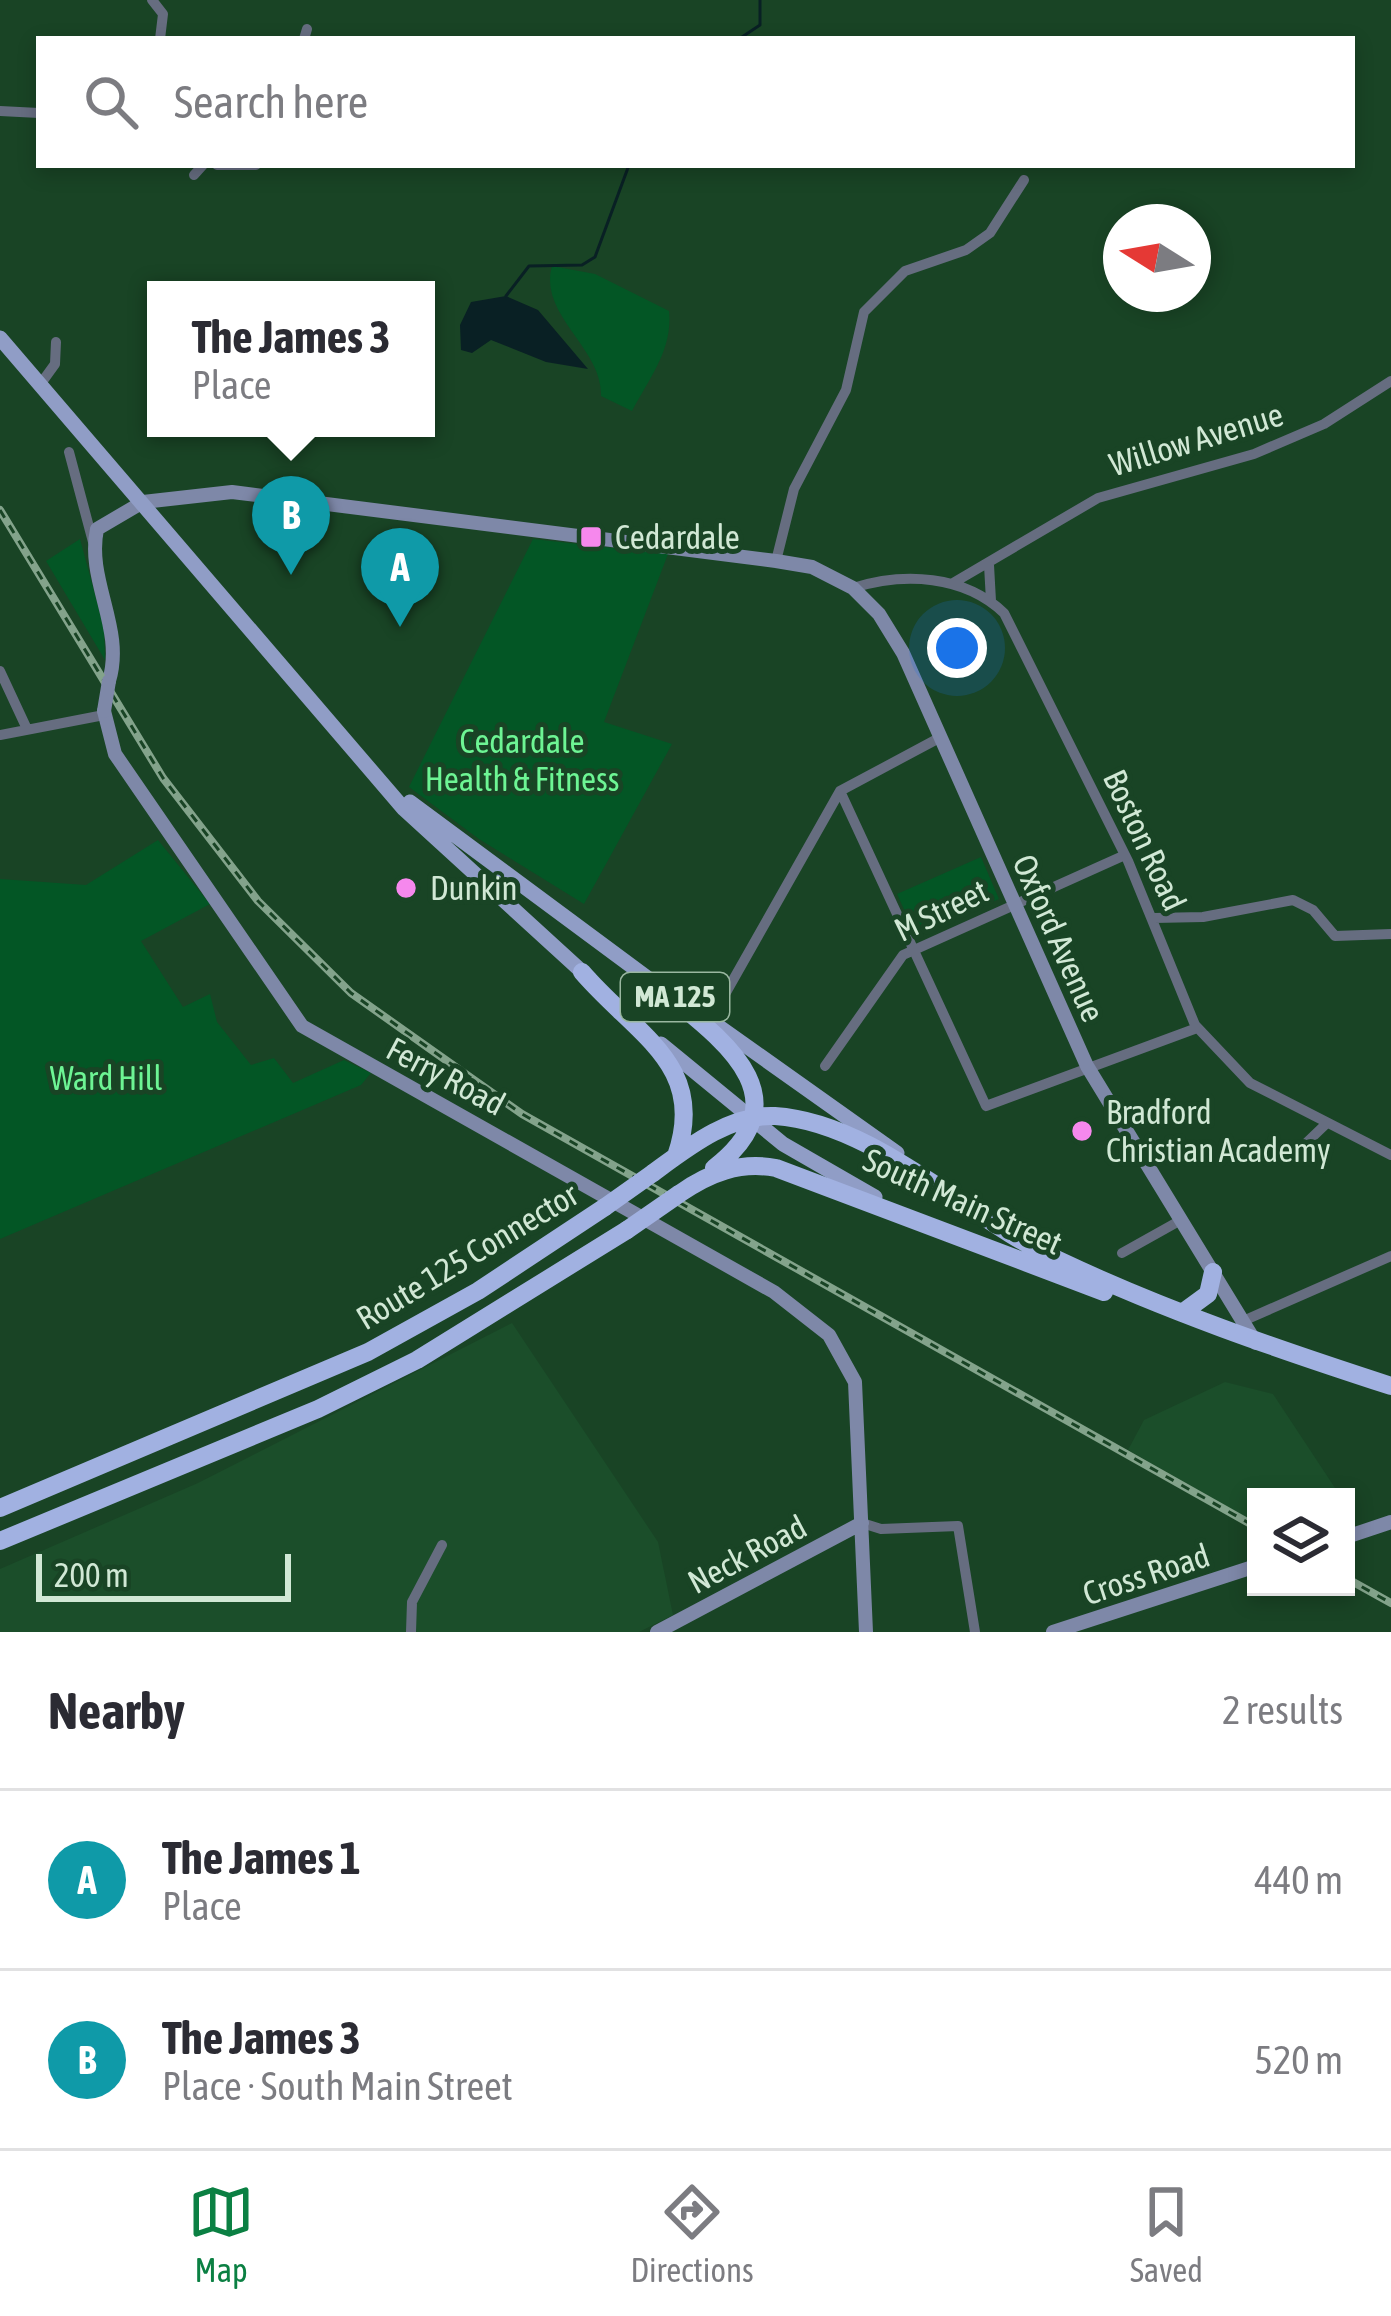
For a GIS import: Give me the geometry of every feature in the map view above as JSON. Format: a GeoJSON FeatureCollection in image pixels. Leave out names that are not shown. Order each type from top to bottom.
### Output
{"type":"FeatureCollection","features":[{"type":"Feature","properties":{"kind":"highway"},"geometry":{"type":"LineString","coordinates":[[582,972],[682,1084],[688,1116],[676,1156]]}},
{"type":"Feature","properties":{"kind":"highway"},"geometry":{"type":"LineString","coordinates":[[652,982],[739,1056],[753,1084],[751,1118],[737,1149],[707,1176]]}},
{"type":"Feature","properties":{"kind":"highway"},"geometry":{"type":"LineString","coordinates":[[751,1118],[780,1117],[828,1127],[950,1197]]}},
{"type":"Feature","properties":{"kind":"highway","name":"Route 125 Connector"},"geometry":{"type":"LineString","coordinates":[[0,1508],[368,1352],[478,1291],[676,1156],[751,1118]]}},
{"type":"Feature","properties":{"kind":"highway","name":"Route 125 Connector"},"geometry":{"type":"LineString","coordinates":[[0,1545],[318,1409],[417,1360],[707,1176],[748,1165],[767,1166],[904,1215]]}},
{"type":"Feature","properties":{"kind":"highway","name":"South Main Street"},"geometry":{"type":"LineString","coordinates":[[950,1197],[1055,1259],[1256,1343]]}},
{"type":"Feature","properties":{"kind":"highway","name":"South Main Street"},"geometry":{"type":"LineString","coordinates":[[904,1215],[1063,1278],[1212,1326]]}},
{"type":"Feature","properties":{"kind":"highway"},"geometry":{"type":"LineString","coordinates":[[1182,1313],[1208,1294],[1213,1272]]}},
{"type":"Feature","properties":{"kind":"highway","name":"MA 125"},"geometry":{"type":"LineString","coordinates":[[1256,1343],[1391,1386]]}},
{"type":"Feature","properties":{"kind":"main road","name":"South Main Street"},"geometry":{"type":"LineString","coordinates":[[0,338],[394,795],[582,972],[751,1118],[813,1165],[904,1215]]}},
{"type":"Feature","properties":{"kind":"main road","name":"South Main Street"},"geometry":{"type":"LineString","coordinates":[[394,795],[401,795],[652,982],[870,1134],[950,1197]]}},
{"type":"Feature","properties":{"kind":"street"},"geometry":{"type":"LineString","coordinates":[[152,0],[161,11],[160,36]]}},
{"type":"Feature","properties":{"kind":"street"},"geometry":{"type":"LineString","coordinates":[[0,111],[36,113]]}},
{"type":"Feature","properties":{"kind":"street"},"geometry":{"type":"LineString","coordinates":[[94,545],[102,523],[143,502],[196,493],[258,494],[776,561],[794,489],[846,390],[864,313],[905,271],[966,250],[990,233],[1024,180]]}},
{"type":"Feature","properties":{"kind":"street"},"geometry":{"type":"LineString","coordinates":[[42,382],[55,364],[56,342]]}},
{"type":"Feature","properties":{"kind":"street","name":"Willow Avenue"},"geometry":{"type":"LineString","coordinates":[[953,583],[1098,498],[1125,486],[1254,454],[1324,424],[1391,380]]}},
{"type":"Feature","properties":{"kind":"street"},"geometry":{"type":"LineString","coordinates":[[0,735],[104,713],[115,645],[69,452]]}},
{"type":"Feature","properties":{"kind":"street","name":"Oxford Avenue"},"geometry":{"type":"LineString","coordinates":[[776,561],[812,567],[853,588],[888,627],[1087,1066],[1256,1343]]}},
{"type":"Feature","properties":{"kind":"street"},"geometry":{"type":"LineString","coordinates":[[988,565],[991,601]]}},
{"type":"Feature","properties":{"kind":"street","name":"Boston Road"},"geometry":{"type":"LineString","coordinates":[[853,588],[883,579],[953,583],[991,601],[1015,628],[1125,855],[1197,1028],[1250,1083],[1391,1155]]}},
{"type":"Feature","properties":{"kind":"street"},"geometry":{"type":"LineString","coordinates":[[0,671],[27,730]]}},
{"type":"Feature","properties":{"kind":"street","name":"Ferry Road"},"geometry":{"type":"LineString","coordinates":[[104,713],[115,754],[302,1026],[774,1292],[830,1335],[850,1366],[859,1401],[866,1632]]}},
{"type":"Feature","properties":{"kind":"street"},"geometry":{"type":"LineString","coordinates":[[724,996],[840,791],[940,737]]}},
{"type":"Feature","properties":{"kind":"street"},"geometry":{"type":"LineString","coordinates":[[840,791],[986,1106],[1197,1028]]}},
{"type":"Feature","properties":{"kind":"street","name":"M Street"},"geometry":{"type":"LineString","coordinates":[[825,1066],[879,981],[913,948],[1125,855]]}},
{"type":"Feature","properties":{"kind":"street"},"geometry":{"type":"LineString","coordinates":[[1154,918],[1204,916],[1293,900],[1313,910],[1335,936],[1391,934]]}},
{"type":"Feature","properties":{"kind":"street"},"geometry":{"type":"LineString","coordinates":[[1302,1147],[1327,1123]]}},
{"type":"Feature","properties":{"kind":"street"},"geometry":{"type":"LineString","coordinates":[[1122,1253],[1181,1220]]}},
{"type":"Feature","properties":{"kind":"street"},"geometry":{"type":"LineString","coordinates":[[1243,1321],[1391,1256]]}},
{"type":"Feature","properties":{"kind":"street"},"geometry":{"type":"LineString","coordinates":[[1355,1534],[1391,1522]]}},
{"type":"Feature","properties":{"kind":"street"},"geometry":{"type":"LineString","coordinates":[[862,1523],[881,1529],[958,1526],[975,1632]]}},
{"type":"Feature","properties":{"kind":"street","name":"Neck Road"},"geometry":{"type":"LineString","coordinates":[[657,1632],[862,1523]]}},
{"type":"Feature","properties":{"kind":"street"},"geometry":{"type":"LineString","coordinates":[[411,1632],[416,1590],[442,1545]]}},
{"type":"Feature","properties":{"kind":"street","name":"Cross Road"},"geometry":{"type":"LineString","coordinates":[[1053,1632],[1247,1568]]}},
{"type":"Feature","properties":{"kind":"shaded area"},"geometry":{"type":"Polygon","coordinates":[[[512,1323],[658,1542],[673,1615],[639,1632],[0,1632],[0,1569],[198,1483],[512,1323]]]}},
{"type":"Feature","properties":{"kind":"shaded area"},"geometry":{"type":"Polygon","coordinates":[[[1225,1382],[1273,1394],[1335,1488],[1247,1488],[1247,1518],[1128,1450],[1144,1420],[1225,1382]]]}},
{"type":"Feature","properties":{"kind":"green space"},"geometry":{"type":"Polygon","coordinates":[[[552,266],[595,274],[669,311],[664,350],[632,411],[601,396],[592,362],[554,300],[552,266]]]}},
{"type":"Feature","properties":{"kind":"green space"},"geometry":{"type":"Polygon","coordinates":[[[80,539],[104,628],[105,660],[46,561],[80,539]]]}},
{"type":"Feature","properties":{"kind":"green space","name":"Cedardale Health & Fitness"},"geometry":{"type":"Polygon","coordinates":[[[533,539],[668,554],[604,722],[672,744],[584,904],[479,839],[409,787],[533,539]]]}},
{"type":"Feature","properties":{"kind":"green space","name":"Ward Hill"},"geometry":{"type":"Polygon","coordinates":[[[158,840],[210,904],[141,941],[183,1007],[210,994],[217,1022],[251,1065],[274,1058],[293,1083],[344,1060],[371,1073],[361,1085],[0,1239],[0,879],[86,885],[158,840]]]}},
{"type":"Feature","properties":{"kind":"green space"},"geometry":{"type":"Polygon","coordinates":[[[981,857],[999,899],[916,936],[897,894],[981,857]]]}},
{"type":"Feature","properties":{"kind":"water"},"geometry":{"type":"Polygon","coordinates":[[[506,296],[538,310],[588,369],[546,362],[491,340],[472,353],[461,350],[460,325],[471,302],[506,296]]]}},
{"type":"Feature","properties":{"kind":"waterway"},"geometry":{"type":"LineString","coordinates":[[744,36],[760,25],[760,0]]}},
{"type":"Feature","properties":{"kind":"waterway"},"geometry":{"type":"LineString","coordinates":[[506,296],[529,266],[582,265],[595,257],[628,168]]}},
{"type":"Feature","properties":{"kind":"railway"},"geometry":{"type":"LineString","coordinates":[[0,510],[163,778],[258,901],[351,993],[522,1114],[1247,1522]]}},
{"type":"Feature","properties":{"kind":"railway"},"geometry":{"type":"LineString","coordinates":[[1355,1583],[1391,1603]]}},
{"type":"Feature","properties":{"kind":"place","name":"Cedardale"},"geometry":{"type":"Point","coordinates":[591,537]}},
{"type":"Feature","properties":{"kind":"place","name":"The James 3"},"geometry":{"type":"Point","coordinates":[291,575]}},
{"type":"Feature","properties":{"kind":"place","name":"The James 1"},"geometry":{"type":"Point","coordinates":[400,627]}},
{"type":"Feature","properties":{"kind":"place","name":"Dunkin"},"geometry":{"type":"Point","coordinates":[406,888]}},
{"type":"Feature","properties":{"kind":"place","name":"Bradford Christian Academy"},"geometry":{"type":"Point","coordinates":[1082,1131]}}]}
